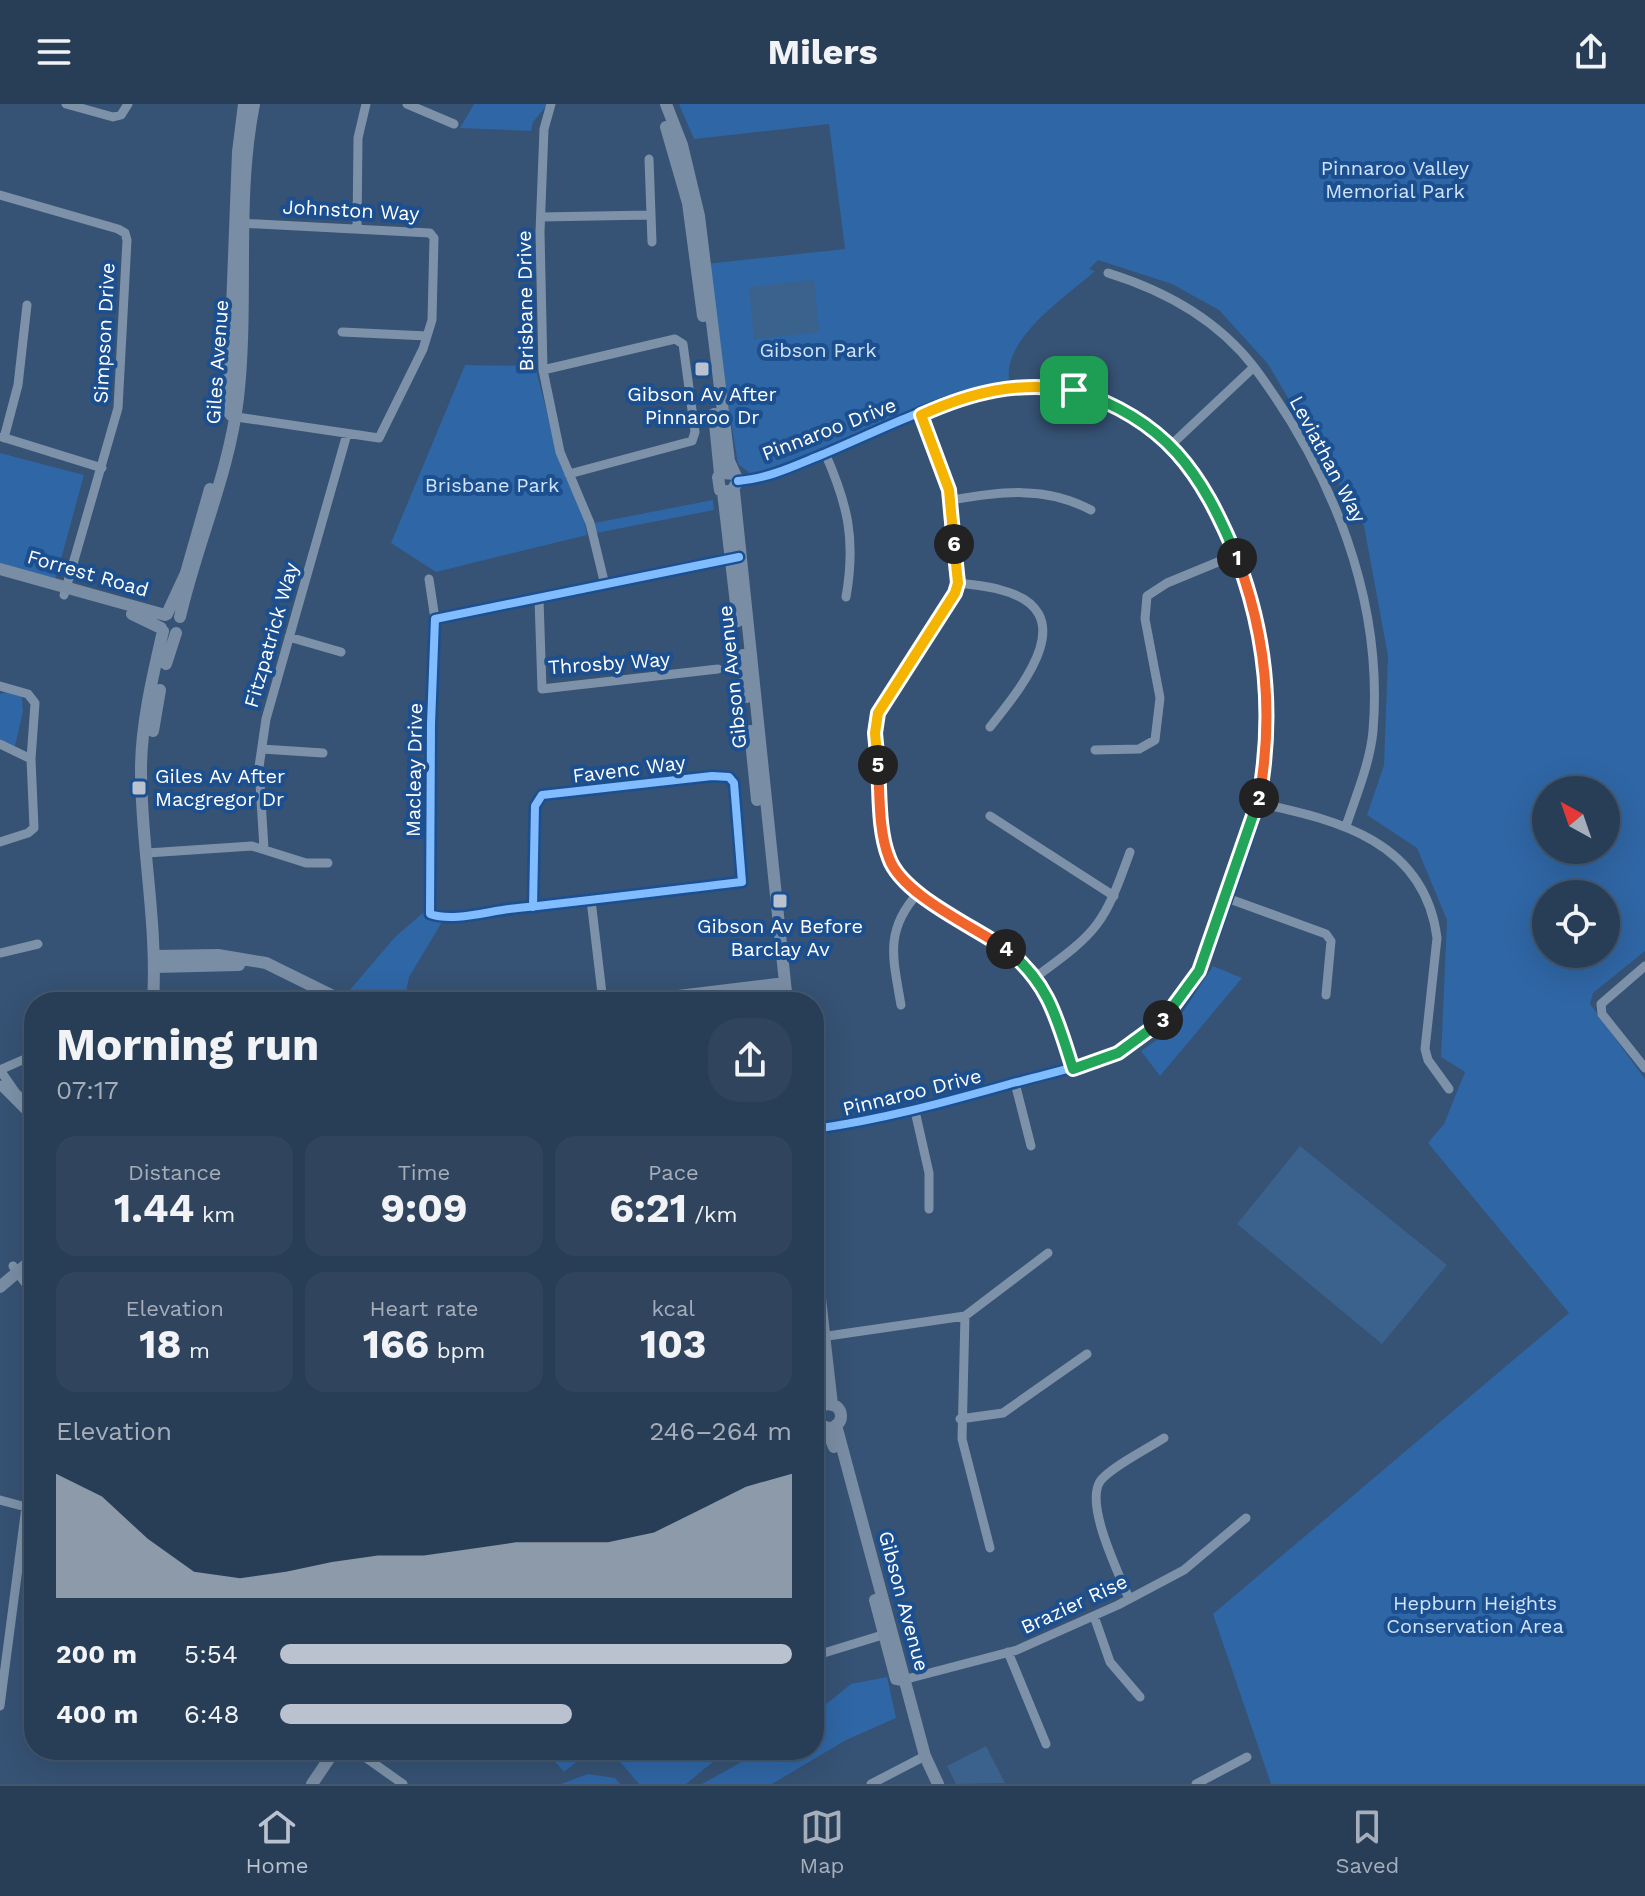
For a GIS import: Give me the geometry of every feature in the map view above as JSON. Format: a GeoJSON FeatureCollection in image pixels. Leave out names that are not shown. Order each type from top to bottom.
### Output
{"type":"FeatureCollection","features":[{"type":"Feature","properties":{"kind":"street"},"geometry":{"type":"LineString","coordinates":[[66,104],[113,117],[121,115],[128,104]]}},
{"type":"Feature","properties":{"kind":"street","name":"Giles Avenue"},"geometry":{"type":"LineString","coordinates":[[161,992],[142,751],[169,623],[232,417],[244,104]]}},
{"type":"Feature","properties":{"kind":"street","name":"Giles Avenue"},"geometry":{"type":"LineString","coordinates":[[240,223],[254,104]]}},
{"type":"Feature","properties":{"kind":"street"},"geometry":{"type":"LineString","coordinates":[[357,228],[358,138],[366,104]]}},
{"type":"Feature","properties":{"kind":"street"},"geometry":{"type":"LineString","coordinates":[[407,104],[454,124]]}},
{"type":"Feature","properties":{"kind":"street","name":"Brisbane Drive"},"geometry":{"type":"LineString","coordinates":[[551,104],[544,129],[541,217],[543,370],[557,438],[590,523],[605,585]]}},
{"type":"Feature","properties":{"kind":"street","name":"Gibson Avenue"},"geometry":{"type":"LineString","coordinates":[[658,104],[678,161],[690,215],[730,482]]}},
{"type":"Feature","properties":{"kind":"street","name":"Gibson Avenue"},"geometry":{"type":"LineString","coordinates":[[666,104],[682,145],[699,216],[783,992]]}},
{"type":"Feature","properties":{"kind":"street"},"geometry":{"type":"LineString","coordinates":[[649,159],[652,242]]}},
{"type":"Feature","properties":{"kind":"street","name":"Simpson Drive"},"geometry":{"type":"LineString","coordinates":[[0,195],[125,233],[121,391],[65,592]]}},
{"type":"Feature","properties":{"kind":"street"},"geometry":{"type":"LineString","coordinates":[[541,217],[650,215]]}},
{"type":"Feature","properties":{"kind":"street","name":"Johnston Way"},"geometry":{"type":"LineString","coordinates":[[232,417],[379,438],[432,320],[432,235],[418,230],[240,223]]}},
{"type":"Feature","properties":{"kind":"street","name":"Leviathan Way"},"geometry":{"type":"LineString","coordinates":[[1108,273],[1156,291],[1221,329],[1254,367],[1287,415],[1344,522],[1373,644],[1373,732],[1346,826]]}},
{"type":"Feature","properties":{"kind":"street"},"geometry":{"type":"LineString","coordinates":[[27,305],[18,385],[2,438],[102,468]]}},
{"type":"Feature","properties":{"kind":"street"},"geometry":{"type":"LineString","coordinates":[[342,332],[427,336]]}},
{"type":"Feature","properties":{"kind":"street"},"geometry":{"type":"LineString","coordinates":[[543,370],[675,339],[683,344],[695,432],[692,441],[569,474]]}},
{"type":"Feature","properties":{"kind":"street"},"geometry":{"type":"LineString","coordinates":[[1171,445],[1254,367]]}},
{"type":"Feature","properties":{"kind":"street","name":"Pinnaroo Drive"},"geometry":{"type":"LineString","coordinates":[[730,482],[781,472],[994,388],[1051,386],[1074,390],[1136,416],[1171,445],[1196,478],[1235,555],[1265,654],[1268,727],[1258,803],[1199,971],[1171,1013],[1144,1037],[1118,1053],[1073,1069],[915,1111],[824,1127]]}},
{"type":"Feature","properties":{"kind":"street"},"geometry":{"type":"LineString","coordinates":[[921,415],[951,500],[958,583],[946,610],[878,713],[875,733],[888,857],[906,884],[980,931],[1037,976],[1056,1015],[1073,1069]]}},
{"type":"Feature","properties":{"kind":"street","name":"Fitzpatrick Way"},"geometry":{"type":"LineString","coordinates":[[264,849],[259,767],[266,719],[347,434]]}},
{"type":"Feature","properties":{"kind":"street"},"geometry":{"type":"LineString","coordinates":[[825,453],[847,510],[850,539],[846,597]]}},
{"type":"Feature","properties":{"kind":"street"},"geometry":{"type":"LineString","coordinates":[[951,500],[1016,491],[1058,495],[1091,510]]}},
{"type":"Feature","properties":{"kind":"street"},"geometry":{"type":"LineString","coordinates":[[1095,750],[1139,749],[1155,740],[1160,698],[1145,619],[1147,596],[1167,583],[1235,555]]}},
{"type":"Feature","properties":{"kind":"street"},"geometry":{"type":"LineString","coordinates":[[435,619],[734,558]]}},
{"type":"Feature","properties":{"kind":"street","name":"Forrest Road"},"geometry":{"type":"LineString","coordinates":[[0,572],[169,623]]}},
{"type":"Feature","properties":{"kind":"street","name":"Macleay Drive"},"geometry":{"type":"LineString","coordinates":[[429,579],[435,619],[430,914],[445,917],[744,880]]}},
{"type":"Feature","properties":{"kind":"street"},"geometry":{"type":"LineString","coordinates":[[958,583],[1003,590],[1022,599],[1033,608],[1043,632],[1039,659],[990,727]]}},
{"type":"Feature","properties":{"kind":"street","name":"Throsby Way"},"geometry":{"type":"LineString","coordinates":[[539,599],[542,689],[718,669]]}},
{"type":"Feature","properties":{"kind":"street"},"geometry":{"type":"LineString","coordinates":[[289,637],[341,652]]}},
{"type":"Feature","properties":{"kind":"street"},"geometry":{"type":"LineString","coordinates":[[0,686],[33,697],[31,759],[34,828],[0,842]]}},
{"type":"Feature","properties":{"kind":"street"},"geometry":{"type":"LineString","coordinates":[[0,744],[31,759]]}},
{"type":"Feature","properties":{"kind":"street"},"geometry":{"type":"LineString","coordinates":[[262,749],[323,753]]}},
{"type":"Feature","properties":{"kind":"street","name":"Favenc Way"},"geometry":{"type":"LineString","coordinates":[[533,907],[535,806],[542,795],[729,777],[734,783],[744,880]]}},
{"type":"Feature","properties":{"kind":"street"},"geometry":{"type":"LineString","coordinates":[[1258,803],[1346,826],[1376,842],[1404,864],[1431,909],[1437,938],[1425,1049],[1428,1060],[1449,1089]]}},
{"type":"Feature","properties":{"kind":"street"},"geometry":{"type":"LineString","coordinates":[[990,816],[1114,896]]}},
{"type":"Feature","properties":{"kind":"street"},"geometry":{"type":"LineString","coordinates":[[151,853],[234,846],[264,849],[306,863],[328,863]]}},
{"type":"Feature","properties":{"kind":"street"},"geometry":{"type":"LineString","coordinates":[[1037,976],[1090,936],[1114,896],[1130,852]]}},
{"type":"Feature","properties":{"kind":"street"},"geometry":{"type":"LineString","coordinates":[[901,1005],[892,950],[901,912],[918,893]]}},
{"type":"Feature","properties":{"kind":"street"},"geometry":{"type":"LineString","coordinates":[[1227,898],[1326,934],[1331,941],[1326,995]]}},
{"type":"Feature","properties":{"kind":"street"},"geometry":{"type":"LineString","coordinates":[[591,900],[602,992]]}},
{"type":"Feature","properties":{"kind":"street"},"geometry":{"type":"LineString","coordinates":[[0,953],[38,944]]}},
{"type":"Feature","properties":{"kind":"street"},"geometry":{"type":"LineString","coordinates":[[159,961],[247,966],[282,976],[313,992]]}},
{"type":"Feature","properties":{"kind":"street","name":"Giles Avenue"},"geometry":{"type":"LineString","coordinates":[[154,992],[159,961]]}},
{"type":"Feature","properties":{"kind":"street"},"geometry":{"type":"LineString","coordinates":[[1645,966],[1601,1004],[1602,1014],[1645,1068]]}},
{"type":"Feature","properties":{"kind":"street"},"geometry":{"type":"LineString","coordinates":[[24,1059],[0,1070],[24,1098]]}},
{"type":"Feature","properties":{"kind":"street"},"geometry":{"type":"LineString","coordinates":[[1015,1083],[1031,1146]]}},
{"type":"Feature","properties":{"kind":"street"},"geometry":{"type":"LineString","coordinates":[[0,1085],[24,1109]]}},
{"type":"Feature","properties":{"kind":"street"},"geometry":{"type":"LineString","coordinates":[[915,1111],[929,1173],[929,1209]]}},
{"type":"Feature","properties":{"kind":"street"},"geometry":{"type":"LineString","coordinates":[[824,1337],[965,1316],[1048,1253]]}},
{"type":"Feature","properties":{"kind":"street"},"geometry":{"type":"LineString","coordinates":[[0,1287],[24,1260]]}},
{"type":"Feature","properties":{"kind":"street"},"geometry":{"type":"LineString","coordinates":[[0,1277],[24,1264]]}},
{"type":"Feature","properties":{"kind":"street"},"geometry":{"type":"LineString","coordinates":[[15,1269],[24,1281]]}},
{"type":"Feature","properties":{"kind":"street"},"geometry":{"type":"LineString","coordinates":[[965,1316],[960,1419],[962,1439],[990,1548]]}},
{"type":"Feature","properties":{"kind":"street"},"geometry":{"type":"LineString","coordinates":[[960,1419],[1003,1413],[1087,1354]]}},
{"type":"Feature","properties":{"kind":"street"},"geometry":{"type":"LineString","coordinates":[[824,1409],[841,1415],[824,1425]]}},
{"type":"Feature","properties":{"kind":"street","name":"Gibson Avenue"},"geometry":{"type":"LineString","coordinates":[[824,1425],[930,1784]]}},
{"type":"Feature","properties":{"kind":"street"},"geometry":{"type":"LineString","coordinates":[[1129,1599],[1098,1519],[1095,1496],[1101,1481],[1164,1438]]}},
{"type":"Feature","properties":{"kind":"street"},"geometry":{"type":"LineString","coordinates":[[0,1500],[24,1506]]}},
{"type":"Feature","properties":{"kind":"street","name":"Brazier Rise"},"geometry":{"type":"LineString","coordinates":[[900,1680],[1008,1652],[1094,1616],[1184,1570],[1246,1518]]}},
{"type":"Feature","properties":{"kind":"street"},"geometry":{"type":"LineString","coordinates":[[0,1706],[24,1522]]}},
{"type":"Feature","properties":{"kind":"street"},"geometry":{"type":"LineString","coordinates":[[19,1559],[24,1559]]}},
{"type":"Feature","properties":{"kind":"street"},"geometry":{"type":"LineString","coordinates":[[0,1598],[14,1599]]}},
{"type":"Feature","properties":{"kind":"street"},"geometry":{"type":"LineString","coordinates":[[1094,1616],[1110,1662],[1140,1697]]}},
{"type":"Feature","properties":{"kind":"street"},"geometry":{"type":"LineString","coordinates":[[824,1653],[888,1634]]}},
{"type":"Feature","properties":{"kind":"street"},"geometry":{"type":"LineString","coordinates":[[1008,1652],[1046,1744]]}},
{"type":"Feature","properties":{"kind":"street"},"geometry":{"type":"LineString","coordinates":[[1196,1784],[1247,1757]]}},
{"type":"Feature","properties":{"kind":"street"},"geometry":{"type":"LineString","coordinates":[[871,1784],[922,1758]]}},
{"type":"Feature","properties":{"kind":"street","name":"Gibson Avenue"},"geometry":{"type":"LineString","coordinates":[[922,1758],[938,1784]]}},
{"type":"Feature","properties":{"kind":"street"},"geometry":{"type":"LineString","coordinates":[[304,1784],[320,1760]]}},
{"type":"Feature","properties":{"kind":"street"},"geometry":{"type":"LineString","coordinates":[[312,1784],[328,1760]]}},
{"type":"Feature","properties":{"kind":"street"},"geometry":{"type":"LineString","coordinates":[[369,1760],[403,1784]]}},
{"type":"Feature","properties":{"kind":"green space"},"geometry":{"type":"Polygon","coordinates":[[[474,104],[548,104],[533,122],[531,131],[460,128],[474,104]]]}},
{"type":"Feature","properties":{"kind":"green space"},"geometry":{"type":"Polygon","coordinates":[[[679,104],[1645,104],[1645,951],[1593,993],[1590,1004],[1645,1079],[1645,1784],[1271,1784],[1213,1614],[1569,1313],[1428,1143],[1444,1124],[1465,1072],[1441,1057],[1447,920],[1417,848],[1367,815],[1384,765],[1388,656],[1364,526],[1268,364],[1219,310],[1172,284],[1098,260],[1089,269],[1095,271],[1054,305],[1027,333],[1010,363],[1009,379],[801,460],[751,474],[738,464],[705,264],[845,249],[829,124],[694,139],[679,104]]]}},
{"type":"Feature","properties":{"kind":"green space","name":"Brisbane Park"},"geometry":{"type":"Polygon","coordinates":[[[465,365],[535,366],[557,451],[582,503],[587,535],[436,572],[391,543],[465,365]]]}},
{"type":"Feature","properties":{"kind":"green space"},"geometry":{"type":"Polygon","coordinates":[[[0,453],[84,475],[55,581],[0,565],[0,453]]]}},
{"type":"Feature","properties":{"kind":"green space"},"geometry":{"type":"Polygon","coordinates":[[[713,500],[714,510],[596,533],[594,523],[713,500]]]}},
{"type":"Feature","properties":{"kind":"green space"},"geometry":{"type":"Polygon","coordinates":[[[21,688],[23,711],[15,746],[0,739],[0,694],[21,688]]]}},
{"type":"Feature","properties":{"kind":"green space"},"geometry":{"type":"Polygon","coordinates":[[[424,912],[445,917],[409,977],[406,992],[348,992],[395,937],[424,912]]]}},
{"type":"Feature","properties":{"kind":"green space"},"geometry":{"type":"Polygon","coordinates":[[[1213,966],[1242,978],[1160,1076],[1141,1051],[1171,1030],[1213,966]]]}},
{"type":"Feature","properties":{"kind":"green space"},"geometry":{"type":"Polygon","coordinates":[[[887,1677],[896,1718],[824,1753],[824,1706],[851,1684],[887,1677]]]}},
{"type":"Feature","properties":{"kind":"green space"},"geometry":{"type":"Polygon","coordinates":[[[554,1760],[579,1760],[564,1772],[554,1760]]]}},
{"type":"Feature","properties":{"kind":"green space"},"geometry":{"type":"Polygon","coordinates":[[[619,1760],[715,1760],[686,1784],[639,1784],[619,1760]]]}},
{"type":"Feature","properties":{"kind":"green space"},"geometry":{"type":"Polygon","coordinates":[[[745,1760],[812,1760],[772,1784],[702,1784],[745,1760]]]}},
{"type":"Feature","properties":{"kind":"green space"},"geometry":{"type":"Polygon","coordinates":[[[588,1774],[615,1778],[620,1784],[561,1784],[588,1774]]]}},
{"type":"Feature","properties":{"kind":"shaded area"},"geometry":{"type":"Polygon","coordinates":[[[814,280],[819,332],[754,339],[749,287],[814,280]]]}},
{"type":"Feature","properties":{"kind":"shaded area"},"geometry":{"type":"Polygon","coordinates":[[[1300,1146],[1447,1265],[1382,1344],[1237,1224],[1300,1146]]]}},
{"type":"Feature","properties":{"kind":"shaded area"},"geometry":{"type":"Polygon","coordinates":[[[986,1746],[1005,1783],[956,1784],[947,1766],[986,1746]]]}},
{"type":"Feature","properties":{"kind":"cycle path"},"geometry":{"type":"LineString","coordinates":[[738,481],[780,471],[911,416],[976,394],[1008,387],[1040,385],[1072,389],[1123,409],[1167,442],[1202,486],[1230,538],[1250,594],[1262,652],[1267,708],[1265,761],[1255,815],[1204,960],[1190,988],[1171,1013],[1135,1042],[1094,1061],[911,1110],[824,1127]]}},
{"type":"Feature","properties":{"kind":"cycle path"},"geometry":{"type":"LineString","coordinates":[[533,907],[535,806],[542,795],[712,776],[729,777],[734,783],[742,882],[458,917],[430,914],[435,619],[739,557]]}},
{"type":"Feature","properties":{"kind":"place","name":"Gibson Av After Pinnaroo Dr"},"geometry":{"type":"Point","coordinates":[702,369]}},
{"type":"Feature","properties":{"kind":"place","name":"Giles Av After Macgregor Dr"},"geometry":{"type":"Point","coordinates":[139,788]}},
{"type":"Feature","properties":{"kind":"place","name":"Gibson Av Before Barclay Av"},"geometry":{"type":"Point","coordinates":[780,901]}},
{"type":"Feature","properties":{"kind":"route"},"geometry":{"type":"LineString","coordinates":[[1032,385],[1074,390],[1136,416],[1171,445],[1196,478],[1235,555],[1260,629],[1265,654],[1268,727],[1265,762],[1253,822],[1199,971],[1171,1013],[1144,1037],[1118,1053],[1073,1069],[1056,1015],[1037,976],[980,931],[918,893],[896,872],[888,857],[875,733],[878,713],[890,691],[946,610],[958,583],[949,490],[921,415],[994,388],[1032,385]]}},
{"type":"Feature","properties":{"kind":"park label","name":"Pinnaroo Valley Memorial Park"},"geometry":{"type":"Point","coordinates":[1395,180]}},
{"type":"Feature","properties":{"kind":"park label","name":"Gibson Park"},"geometry":{"type":"Point","coordinates":[818,350]}},
{"type":"Feature","properties":{"kind":"park label","name":"Hepburn Heights Conservation Area"},"geometry":{"type":"Point","coordinates":[1475,1614]}}]}
